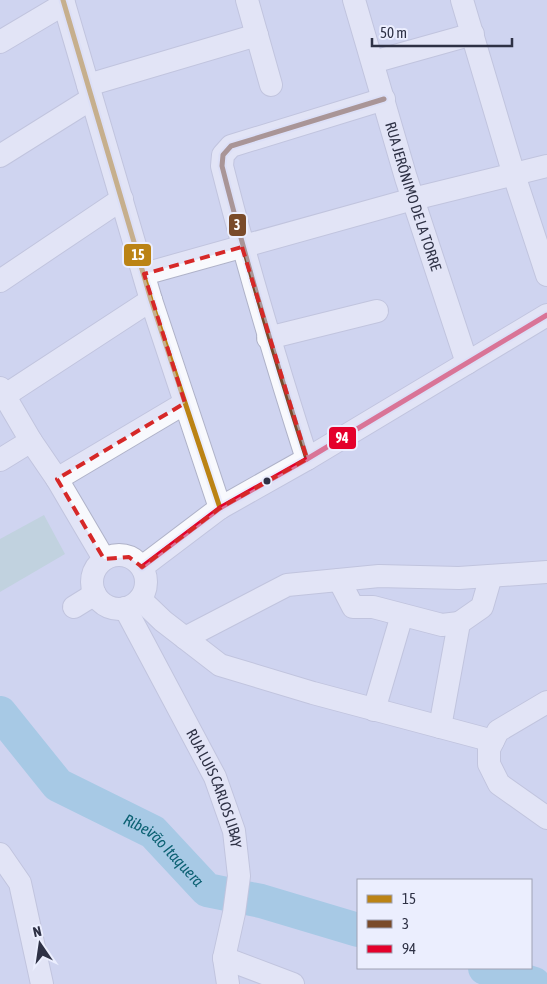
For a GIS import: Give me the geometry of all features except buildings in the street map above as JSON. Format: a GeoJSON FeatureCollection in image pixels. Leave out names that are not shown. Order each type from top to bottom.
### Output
{"type":"FeatureCollection","features":[{"type":"Feature","properties":{"kind":"street"},"geometry":{"type":"LineString","coordinates":[[247,0],[271,85]]}},
{"type":"Feature","properties":{"kind":"street","name":"RUA JERÔNIMO DE LA TORRE"},"geometry":{"type":"LineString","coordinates":[[354,0],[412,199],[467,363]]}},
{"type":"Feature","properties":{"kind":"street"},"geometry":{"type":"LineString","coordinates":[[462,0],[514,175],[547,275]]}},
{"type":"Feature","properties":{"kind":"street"},"geometry":{"type":"LineString","coordinates":[[0,42],[64,2],[151,300],[220,508]]}},
{"type":"Feature","properties":{"kind":"street"},"geometry":{"type":"LineString","coordinates":[[373,62],[472,34]]}},
{"type":"Feature","properties":{"kind":"street"},"geometry":{"type":"LineString","coordinates":[[0,156],[90,92],[257,35]]}},
{"type":"Feature","properties":{"kind":"street"},"geometry":{"type":"LineString","coordinates":[[307,459],[268,338],[242,247],[222,166],[223,155],[231,146],[384,99]]}},
{"type":"Feature","properties":{"kind":"street"},"geometry":{"type":"LineString","coordinates":[[144,274],[412,199],[547,166]]}},
{"type":"Feature","properties":{"kind":"street"},"geometry":{"type":"LineString","coordinates":[[0,281],[122,199]]}},
{"type":"Feature","properties":{"kind":"street"},"geometry":{"type":"LineString","coordinates":[[104,560],[57,479],[2,392],[151,300]]}},
{"type":"Feature","properties":{"kind":"street"},"geometry":{"type":"LineString","coordinates":[[268,338],[377,311]]}},
{"type":"Feature","properties":{"kind":"street"},"geometry":{"type":"LineString","coordinates":[[142,567],[220,508],[307,459],[547,315]]}},
{"type":"Feature","properties":{"kind":"street"},"geometry":{"type":"LineString","coordinates":[[57,479],[184,404]]}},
{"type":"Feature","properties":{"kind":"street"},"geometry":{"type":"LineString","coordinates":[[0,460],[32,441]]}},
{"type":"Feature","properties":{"kind":"street"},"geometry":{"type":"LineString","coordinates":[[133,604],[146,583],[142,567],[136,561],[120,555],[104,560],[97,566],[93,576],[95,594],[101,602],[117,608],[133,604],[164,621],[220,666],[313,694],[493,741]]}},
{"type":"Feature","properties":{"kind":"street"},"geometry":{"type":"LineString","coordinates":[[185,638],[287,585],[379,576],[459,578],[547,572]]}},
{"type":"Feature","properties":{"kind":"street"},"geometry":{"type":"LineString","coordinates":[[339,580],[353,606],[373,607],[442,625],[459,623],[482,607],[491,576]]}},
{"type":"Feature","properties":{"kind":"street"},"geometry":{"type":"LineString","coordinates":[[74,607],[95,594]]}},
{"type":"Feature","properties":{"kind":"street","name":"RUA LUIS CARLOS LIBAY"},"geometry":{"type":"LineString","coordinates":[[133,604],[215,777],[234,831],[239,876],[234,913],[224,958],[228,984]]}},
{"type":"Feature","properties":{"kind":"street"},"geometry":{"type":"LineString","coordinates":[[374,710],[402,615]]}},
{"type":"Feature","properties":{"kind":"street"},"geometry":{"type":"LineString","coordinates":[[440,726],[459,623]]}},
{"type":"Feature","properties":{"kind":"street"},"geometry":{"type":"LineString","coordinates":[[547,702],[498,730],[489,749],[489,764],[500,784],[547,818]]}},
{"type":"Feature","properties":{"kind":"street"},"geometry":{"type":"LineString","coordinates":[[0,854],[20,884],[42,984]]}},
{"type":"Feature","properties":{"kind":"street"},"geometry":{"type":"LineString","coordinates":[[224,958],[293,984]]}},
{"type":"Feature","properties":{"kind":"highlighted area"},"geometry":{"type":"Polygon","coordinates":[[[242,247],[307,459],[220,508],[142,567],[129,557],[104,559],[57,479],[185,403],[144,274],[242,247]]]}},
{"type":"Feature","properties":{"kind":"green space"},"geometry":{"type":"Polygon","coordinates":[[[44,515],[65,554],[0,592],[0,539],[44,515]]]}},
{"type":"Feature","properties":{"kind":"waterway","name":"Ribeirão Itaquera"},"geometry":{"type":"LineString","coordinates":[[0,713],[58,785],[153,832],[207,890],[261,901],[357,930]]}},
{"type":"Feature","properties":{"kind":"waterway","name":"Ribeirão Itaquera"},"geometry":{"type":"LineString","coordinates":[[488,969],[534,984]]}},
{"type":"Feature","properties":{"kind":"transit line","name":"15"},"geometry":{"type":"LineString","coordinates":[[63,0],[151,300],[220,508]]}},
{"type":"Feature","properties":{"kind":"transit line","name":"3"},"geometry":{"type":"LineString","coordinates":[[307,459],[241,240],[222,166],[223,155],[231,146],[384,99]]}},
{"type":"Feature","properties":{"kind":"transit line","name":"94"},"geometry":{"type":"LineString","coordinates":[[142,567],[220,508],[307,459],[547,315]]}}]}
